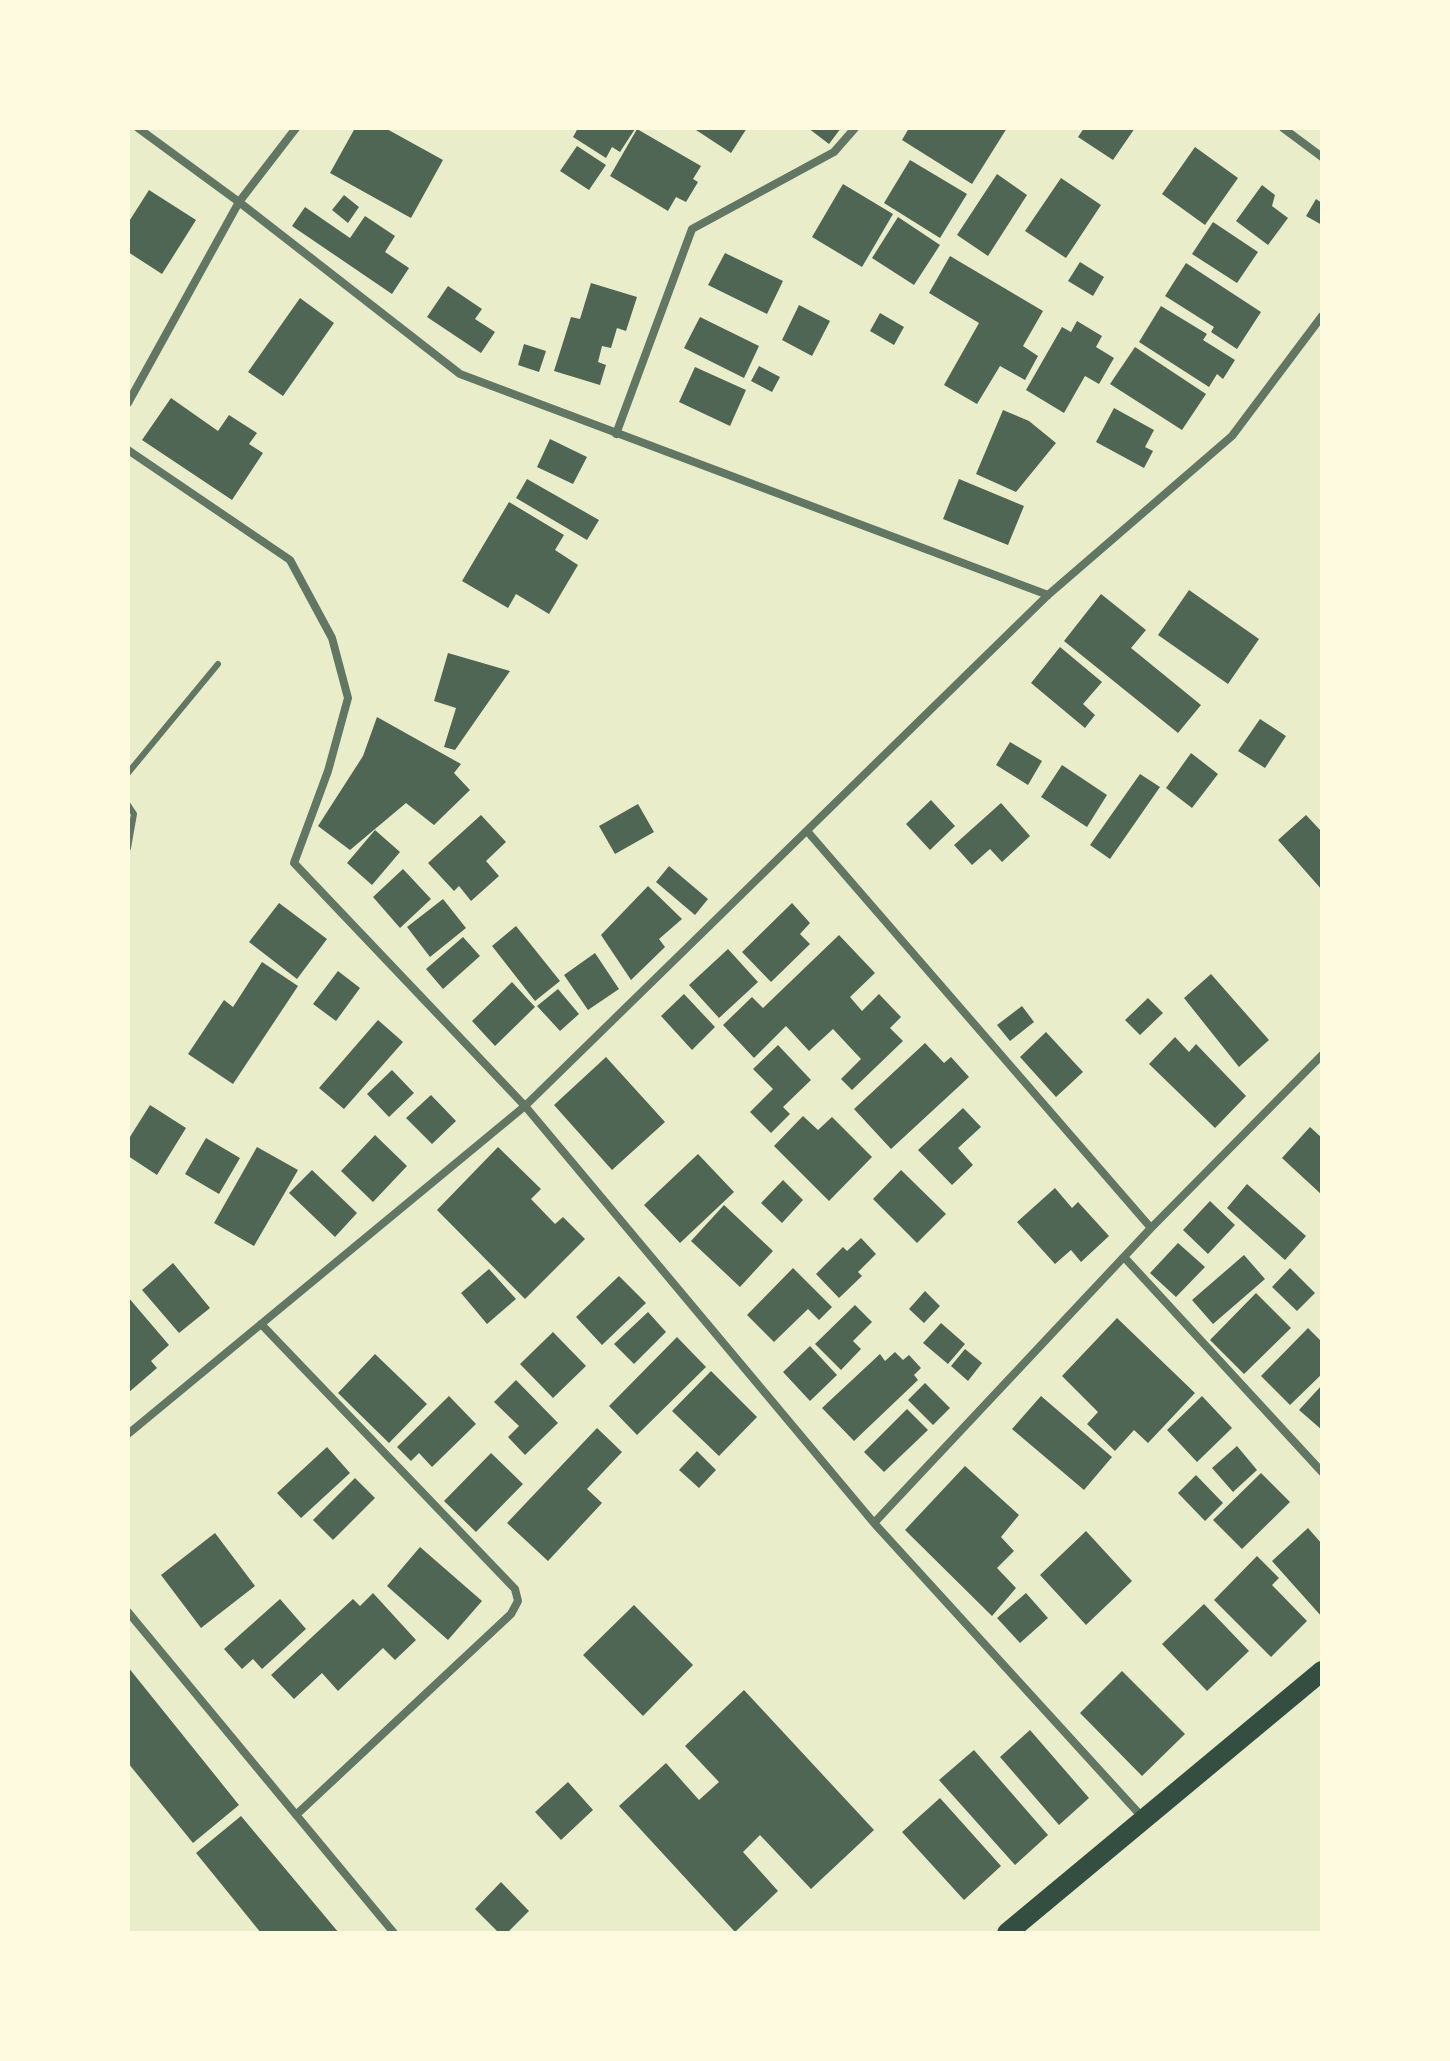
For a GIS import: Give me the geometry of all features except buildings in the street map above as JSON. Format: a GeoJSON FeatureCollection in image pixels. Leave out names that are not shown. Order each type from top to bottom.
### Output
{"type":"FeatureCollection","features":[{"type":"Feature","properties":{"kind":"main road"},"geometry":{"type":"LineString","coordinates":[[1007,1933],[1322,1671]]}},
{"type":"Feature","properties":{"kind":"street"},"geometry":{"type":"LineString","coordinates":[[138,128],[239,202],[460,374],[1048,595]]}},
{"type":"Feature","properties":{"kind":"street"},"geometry":{"type":"LineString","coordinates":[[128,403],[239,202],[296,128]]}},
{"type":"Feature","properties":{"kind":"street"},"geometry":{"type":"LineString","coordinates":[[616,434],[692,229],[834,152],[855,128]]}},
{"type":"Feature","properties":{"kind":"street"},"geometry":{"type":"LineString","coordinates":[[1283,128],[1322,157]]}},
{"type":"Feature","properties":{"kind":"street"},"geometry":{"type":"LineString","coordinates":[[128,1434],[525,1106],[1048,595],[1232,436],[1322,316]]}},
{"type":"Feature","properties":{"kind":"street"},"geometry":{"type":"LineString","coordinates":[[128,450],[290,560],[332,638],[348,698],[328,771],[294,863],[525,1106],[874,1523],[1145,1821]]}},
{"type":"Feature","properties":{"kind":"street"},"geometry":{"type":"LineString","coordinates":[[807,831],[1151,1228]]}},
{"type":"Feature","properties":{"kind":"street"},"geometry":{"type":"LineString","coordinates":[[874,1523],[1151,1228],[1322,1055]]}},
{"type":"Feature","properties":{"kind":"street"},"geometry":{"type":"LineString","coordinates":[[1124,1257],[1322,1472]]}},
{"type":"Feature","properties":{"kind":"street"},"geometry":{"type":"LineString","coordinates":[[261,1324],[515,1589],[518,1601],[511,1614],[296,1815]]}},
{"type":"Feature","properties":{"kind":"street"},"geometry":{"type":"LineString","coordinates":[[128,1612],[394,1933]]}},
{"type":"Feature","properties":{"kind":"lane"},"geometry":{"type":"LineString","coordinates":[[128,773],[218,664]]}},
{"type":"Feature","properties":{"kind":"lane"},"geometry":{"type":"LineString","coordinates":[[128,805],[134,814],[128,848]]}}]}
